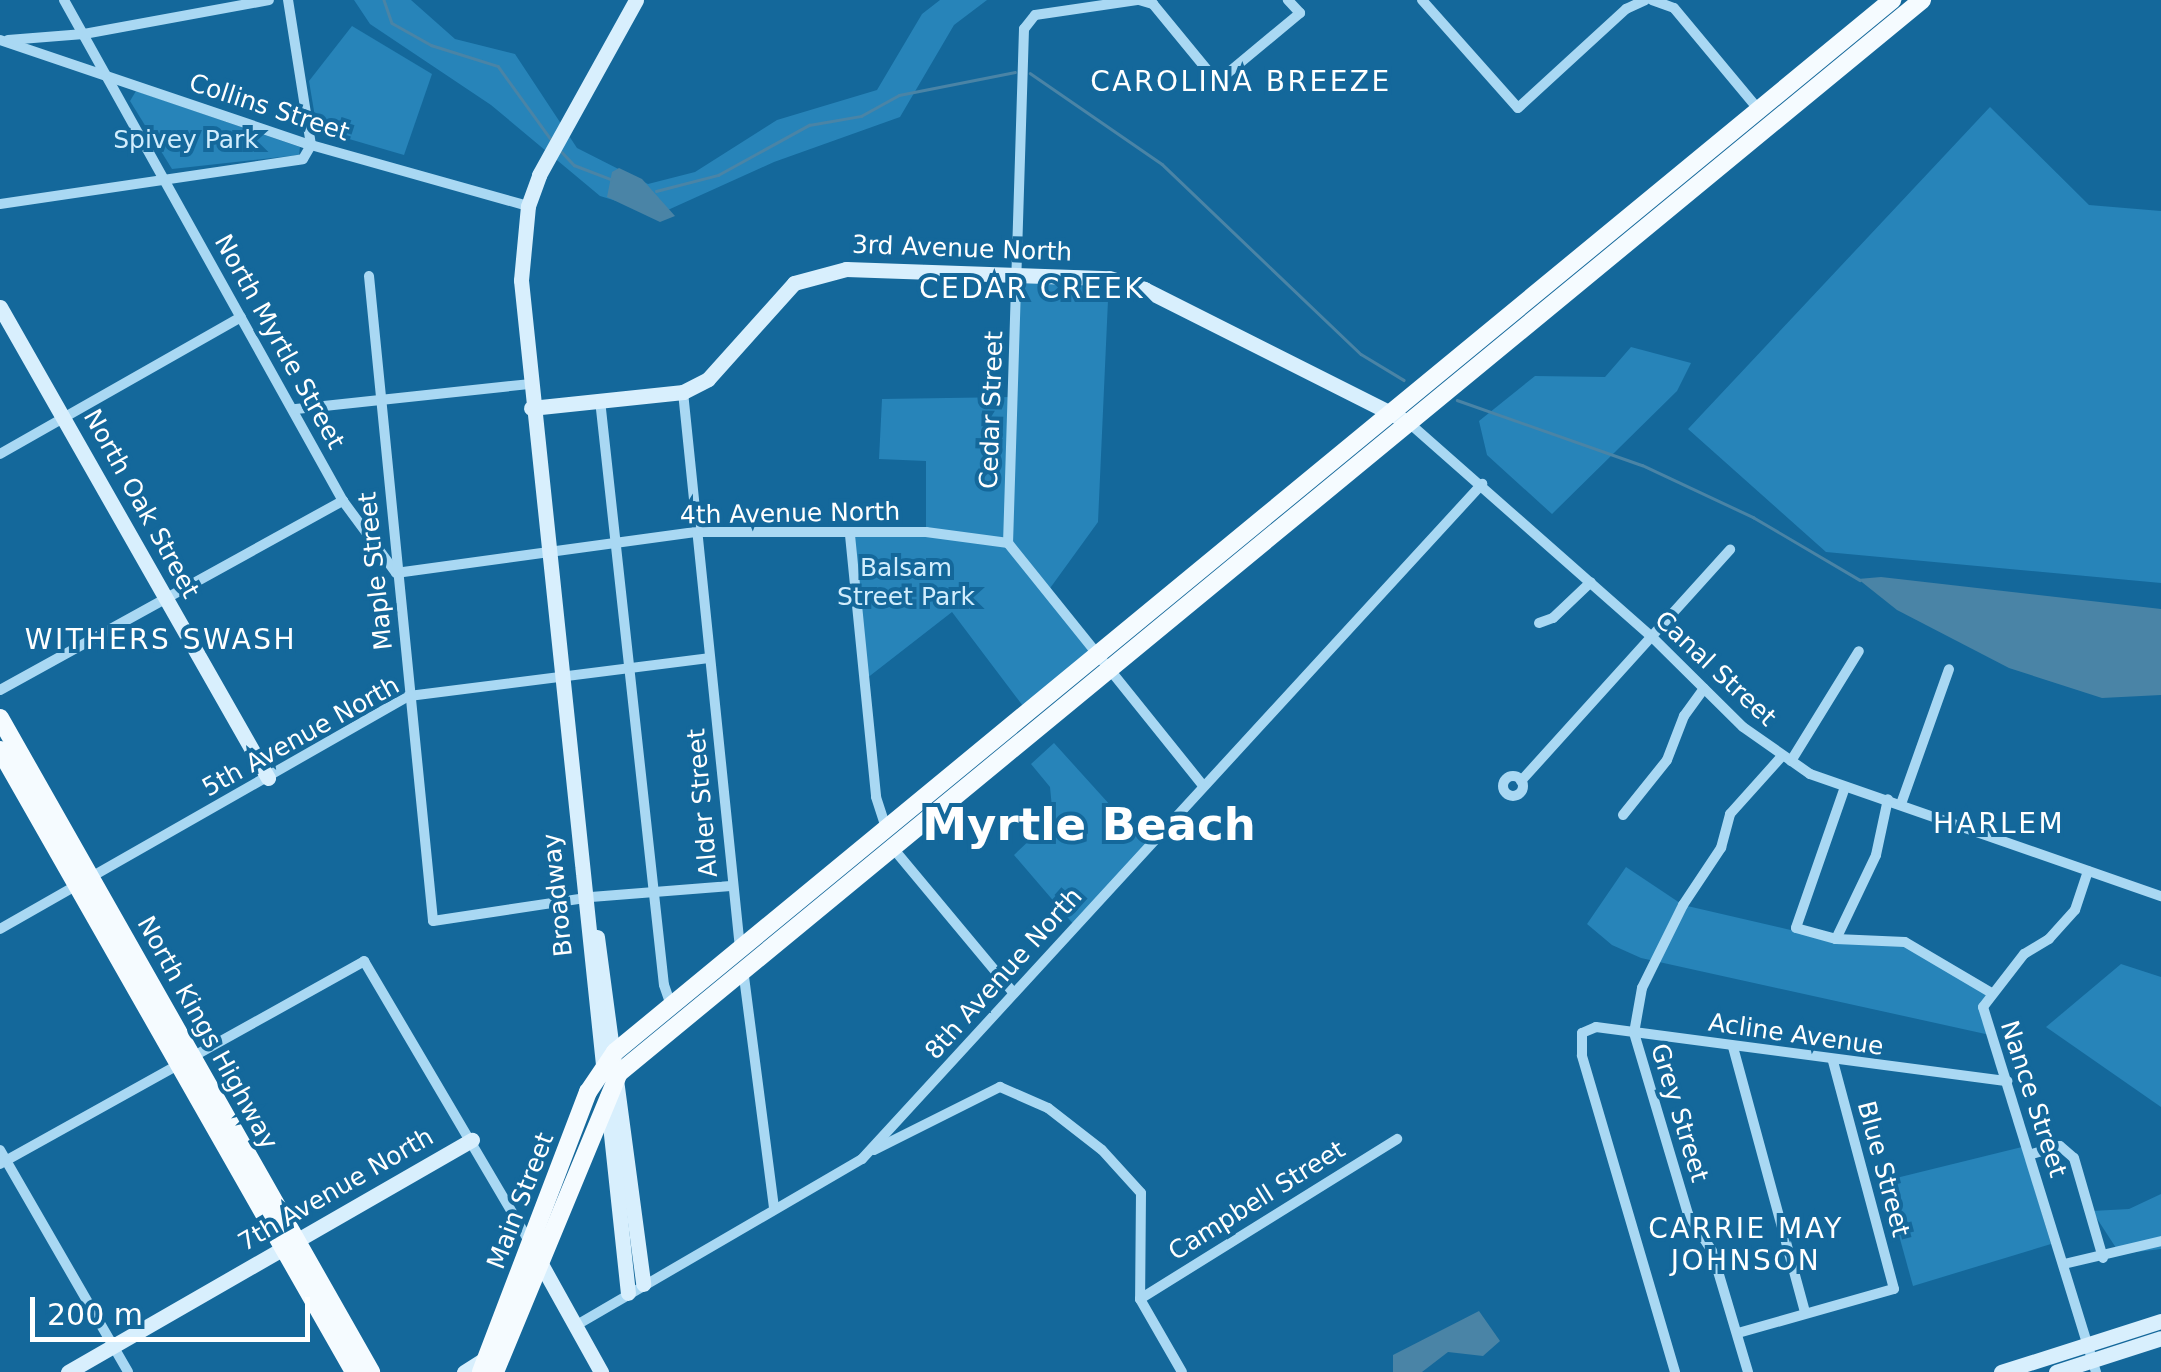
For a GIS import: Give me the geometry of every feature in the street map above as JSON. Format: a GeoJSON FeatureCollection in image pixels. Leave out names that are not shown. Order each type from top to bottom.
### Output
{"type":"FeatureCollection","features":[{"type":"Feature","properties":{"kind":"main road"},"geometry":{"type":"LineString","coordinates":[[612,1064],[1764,117],[1892,0]]}},
{"type":"Feature","properties":{"kind":"main road"},"geometry":{"type":"LineString","coordinates":[[1764,117],[1922,0]]}},
{"type":"Feature","properties":{"kind":"main road","name":"North Kings Highway"},"geometry":{"type":"LineString","coordinates":[[0,718],[84,881],[291,1246],[354,1372]]}},
{"type":"Feature","properties":{"kind":"main road","name":"North Kings Highway"},"geometry":{"type":"LineString","coordinates":[[0,750],[84,881]]}},
{"type":"Feature","properties":{"kind":"main road"},"geometry":{"type":"LineString","coordinates":[[612,1064],[672,1008],[742,960]]}},
{"type":"Feature","properties":{"kind":"main road","name":"Main Street"},"geometry":{"type":"LineString","coordinates":[[489,1368],[607,1094],[612,1064]]}},
{"type":"Feature","properties":{"kind":"main road","name":"Main Street"},"geometry":{"type":"LineString","coordinates":[[536,1254],[588,1092],[612,1064]]}},
{"type":"Feature","properties":{"kind":"main road","name":"North Kings Highway"},"geometry":{"type":"LineString","coordinates":[[291,1246],[372,1372]]}},
{"type":"Feature","properties":{"kind":"street","name":"North Myrtle Street"},"geometry":{"type":"LineString","coordinates":[[64,0],[112,77],[343,501],[396,573]]}},
{"type":"Feature","properties":{"kind":"street"},"geometry":{"type":"LineString","coordinates":[[0,40],[84,34],[269,0]]}},
{"type":"Feature","properties":{"kind":"street"},"geometry":{"type":"LineString","coordinates":[[0,204],[166,176],[303,159],[311,145],[288,0]]}},
{"type":"Feature","properties":{"kind":"street","name":"Broadway"},"geometry":{"type":"LineString","coordinates":[[636,0],[539,175],[528,206],[521,280],[531,408],[636,1288]]}},
{"type":"Feature","properties":{"kind":"street","name":"Cedar Street"},"geometry":{"type":"LineString","coordinates":[[1008,543],[1024,29],[1035,15],[1138,0],[1152,4],[1218,82],[1300,13],[1288,0]]}},
{"type":"Feature","properties":{"kind":"street"},"geometry":{"type":"LineString","coordinates":[[1422,0],[1518,108],[1626,9],[1649,0],[1674,8],[1764,117]]}},
{"type":"Feature","properties":{"kind":"street","name":"Collins Street"},"geometry":{"type":"LineString","coordinates":[[0,40],[311,145],[528,206]]}},
{"type":"Feature","properties":{"kind":"street"},"geometry":{"type":"LineString","coordinates":[[0,214],[20,202]]}},
{"type":"Feature","properties":{"kind":"street","name":"3rd Avenue North"},"geometry":{"type":"LineString","coordinates":[[683,392],[708,379],[772,303],[812,275],[846,269],[1016,279],[1108,278],[1144,289],[1400,418]]}},
{"type":"Feature","properties":{"kind":"street","name":"Maple Street"},"geometry":{"type":"LineString","coordinates":[[368,276],[433,921],[587,898]]}},
{"type":"Feature","properties":{"kind":"street","name":"North Oak Street"},"geometry":{"type":"LineString","coordinates":[[0,307],[268,778]]}},
{"type":"Feature","properties":{"kind":"street"},"geometry":{"type":"LineString","coordinates":[[0,454],[241,317]]}},
{"type":"Feature","properties":{"kind":"street"},"geometry":{"type":"LineString","coordinates":[[296,409],[378,397],[529,384]]}},
{"type":"Feature","properties":{"kind":"street"},"geometry":{"type":"LineString","coordinates":[[531,408],[683,392]]}},
{"type":"Feature","properties":{"kind":"street","name":"Alder Street"},"geometry":{"type":"LineString","coordinates":[[683,392],[731,886],[774,1208]]}},
{"type":"Feature","properties":{"kind":"street"},"geometry":{"type":"LineString","coordinates":[[600,400],[664,985],[672,1008]]}},
{"type":"Feature","properties":{"kind":"street","name":"Canal Street"},"geometry":{"type":"LineString","coordinates":[[1400,418],[1482,484],[1704,688],[1787,758],[1845,787],[2161,896]]}},
{"type":"Feature","properties":{"kind":"street","name":"8th Avenue North"},"geometry":{"type":"LineString","coordinates":[[575,1326],[869,1152],[1202,784],[1482,484]]}},
{"type":"Feature","properties":{"kind":"street"},"geometry":{"type":"LineString","coordinates":[[0,690],[343,501]]}},
{"type":"Feature","properties":{"kind":"street","name":"4th Avenue North"},"geometry":{"type":"LineString","coordinates":[[396,573],[697,532],[926,532],[1008,543]]}},
{"type":"Feature","properties":{"kind":"street"},"geometry":{"type":"LineString","coordinates":[[850,535],[876,797],[889,839],[1014,992]]}},
{"type":"Feature","properties":{"kind":"street"},"geometry":{"type":"LineString","coordinates":[[1008,543],[1202,784]]}},
{"type":"Feature","properties":{"kind":"street"},"geometry":{"type":"LineString","coordinates":[[1522,780],[1730,550]]}},
{"type":"Feature","properties":{"kind":"street"},"geometry":{"type":"LineString","coordinates":[[1539,622],[1553,618],[1591,582]]}},
{"type":"Feature","properties":{"kind":"street"},"geometry":{"type":"LineString","coordinates":[[1634,1032],[1642,988],[1683,905],[1721,848],[1730,814],[1787,758],[1859,651]]}},
{"type":"Feature","properties":{"kind":"street","name":"5th Avenue North"},"geometry":{"type":"LineString","coordinates":[[0,928],[409,696],[709,658]]}},
{"type":"Feature","properties":{"kind":"street"},"geometry":{"type":"LineString","coordinates":[[1901,804],[1949,669]]}},
{"type":"Feature","properties":{"kind":"street"},"geometry":{"type":"LineString","coordinates":[[1623,814],[1668,760],[1684,716],[1704,688]]}},
{"type":"Feature","properties":{"kind":"street"},"geometry":{"type":"LineString","coordinates":[[1845,787],[1796,928],[1836,939],[1905,942],[1990,992]]}},
{"type":"Feature","properties":{"kind":"street"},"geometry":{"type":"LineString","coordinates":[[1836,939],[1876,856],[1888,799]]}},
{"type":"Feature","properties":{"kind":"street","name":"Nance Street"},"geometry":{"type":"LineString","coordinates":[[2088,872],[2076,910],[1990,992],[1984,1016],[2032,1154],[2092,1360]]}},
{"type":"Feature","properties":{"kind":"street"},"geometry":{"type":"LineString","coordinates":[[587,898],[731,886]]}},
{"type":"Feature","properties":{"kind":"street"},"geometry":{"type":"LineString","coordinates":[[128,1372],[2,1158],[187,1061],[364,961],[472,1140],[602,1372]]}},
{"type":"Feature","properties":{"kind":"street","name":"Acline Avenue"},"geometry":{"type":"LineString","coordinates":[[1676,1372],[1582,1055],[1582,1033],[1596,1027],[2007,1082]]}},
{"type":"Feature","properties":{"kind":"street","name":"Grey Street"},"geometry":{"type":"LineString","coordinates":[[1634,1032],[1688,1214],[1712,1251],[1748,1372]]}},
{"type":"Feature","properties":{"kind":"street"},"geometry":{"type":"LineString","coordinates":[[1733,1047],[1805,1312],[1738,1333]]}},
{"type":"Feature","properties":{"kind":"street","name":"Blue Street"},"geometry":{"type":"LineString","coordinates":[[1805,1312],[1894,1289],[1833,1060]]}},
{"type":"Feature","properties":{"kind":"street"},"geometry":{"type":"LineString","coordinates":[[869,1152],[1000,1087],[1014,1089],[1102,1150],[1142,1192],[1140,1299],[1182,1372]]}},
{"type":"Feature","properties":{"kind":"street"},"geometry":{"type":"LineString","coordinates":[[607,1094],[636,1288]]}},
{"type":"Feature","properties":{"kind":"street","name":"Campbell Street"},"geometry":{"type":"LineString","coordinates":[[1140,1299],[1396,1139]]}},
{"type":"Feature","properties":{"kind":"street","name":"7th Avenue North"},"geometry":{"type":"LineString","coordinates":[[68,1372],[472,1140]]}},
{"type":"Feature","properties":{"kind":"street"},"geometry":{"type":"LineString","coordinates":[[2032,1154],[2060,1146],[2074,1158],[2103,1258]]}},
{"type":"Feature","properties":{"kind":"street"},"geometry":{"type":"LineString","coordinates":[[2064,1264],[2103,1258],[2161,1241]]}},
{"type":"Feature","properties":{"kind":"street"},"geometry":{"type":"LineString","coordinates":[[2001,1372],[2092,1360],[2161,1321]]}},
{"type":"Feature","properties":{"kind":"street"},"geometry":{"type":"LineString","coordinates":[[2056,1372],[2161,1338]]}},
{"type":"Feature","properties":{"kind":"street"},"geometry":{"type":"LineString","coordinates":[[464,1372],[489,1368]]}},
{"type":"Feature","properties":{"kind":"green space"},"geometry":{"type":"Polygon","coordinates":[[[354,0],[411,0],[455,39],[515,54],[577,148],[648,184],[695,172],[777,120],[877,90],[922,14],[940,0],[987,0],[954,25],[900,117],[774,162],[659,214],[600,196],[491,105],[370,24],[354,0]]]}},
{"type":"Feature","properties":{"kind":"green space"},"geometry":{"type":"Polygon","coordinates":[[[352,26],[432,74],[404,155],[325,132],[316,123],[309,81],[352,26]]]}},
{"type":"Feature","properties":{"kind":"green space","name":"Spivey Park"},"geometry":{"type":"Polygon","coordinates":[[[136,91],[300,147],[299,155],[172,169],[130,101],[136,91]]]}},
{"type":"Feature","properties":{"kind":"green space"},"geometry":{"type":"Polygon","coordinates":[[[1990,107],[2089,205],[2161,211],[2161,583],[1826,552],[1688,429],[1990,107]]]}},
{"type":"Feature","properties":{"kind":"green space","name":"Balsam Street Park"},"geometry":{"type":"Polygon","coordinates":[[[1109,278],[1098,522],[1048,591],[1099,655],[1029,714],[952,612],[862,682],[850,535],[926,532],[926,461],[879,459],[882,399],[1013,397],[1016,279],[1109,278]]]}},
{"type":"Feature","properties":{"kind":"green space"},"geometry":{"type":"Polygon","coordinates":[[[1631,347],[1691,363],[1677,391],[1552,514],[1487,455],[1479,421],[1535,376],[1605,377],[1631,347]]]}},
{"type":"Feature","properties":{"kind":"green space"},"geometry":{"type":"Polygon","coordinates":[[[1054,743],[1148,847],[1075,926],[1014,855],[1053,818],[1050,787],[1031,764],[1054,743]]]}},
{"type":"Feature","properties":{"kind":"green space"},"geometry":{"type":"Polygon","coordinates":[[[1626,867],[1683,905],[1799,932],[1905,942],[1990,992],[1984,1017],[1990,1035],[1641,958],[1612,945],[1587,924],[1626,867]]]}},
{"type":"Feature","properties":{"kind":"green space"},"geometry":{"type":"Polygon","coordinates":[[[2121,964],[2161,977],[2161,1107],[2046,1027],[2121,964]]]}},
{"type":"Feature","properties":{"kind":"green space"},"geometry":{"type":"Polygon","coordinates":[[[2022,1147],[2051,1244],[1913,1286],[1884,1181],[2022,1147]]]}},
{"type":"Feature","properties":{"kind":"green space"},"geometry":{"type":"Polygon","coordinates":[[[2161,1194],[2161,1249],[2120,1254],[2092,1211],[2129,1209],[2161,1194]]]}},
{"type":"Feature","properties":{"kind":"shaded area"},"geometry":{"type":"Polygon","coordinates":[[[619,168],[642,179],[675,216],[660,222],[607,197],[612,172],[619,168]]]}},
{"type":"Feature","properties":{"kind":"shaded area"},"geometry":{"type":"Polygon","coordinates":[[[1881,577],[2161,609],[2161,695],[2102,698],[2009,668],[1897,610],[1858,579],[1881,577]]]}},
{"type":"Feature","properties":{"kind":"shaded area"},"geometry":{"type":"Polygon","coordinates":[[[1479,1311],[1500,1341],[1483,1356],[1448,1352],[1422,1372],[1393,1372],[1393,1355],[1479,1311]]]}},
{"type":"Feature","properties":{"kind":"waterway"},"geometry":{"type":"LineString","coordinates":[[384,0],[392,23],[431,45],[498,66],[550,138]]}},
{"type":"Feature","properties":{"kind":"waterway"},"geometry":{"type":"LineString","coordinates":[[656,191],[718,175],[809,125],[861,116],[899,95],[1015,72]]}},
{"type":"Feature","properties":{"kind":"waterway"},"geometry":{"type":"LineString","coordinates":[[1030,73],[1162,164],[1361,354],[1404,380]]}},
{"type":"Feature","properties":{"kind":"waterway"},"geometry":{"type":"LineString","coordinates":[[562,152],[574,165],[610,179]]}},
{"type":"Feature","properties":{"kind":"waterway"},"geometry":{"type":"LineString","coordinates":[[1457,400],[1642,465],[1753,517],[1860,580]]}},
{"type":"Feature","properties":{"kind":"district","name":"CAROLINA BREEZE"},"geometry":{"type":"Point","coordinates":[1241,82]}},
{"type":"Feature","properties":{"kind":"district","name":"CEDAR CREEK"},"geometry":{"type":"Point","coordinates":[1032,289]}},
{"type":"Feature","properties":{"kind":"district","name":"WITHERS SWASH"},"geometry":{"type":"Point","coordinates":[161,640]}},
{"type":"Feature","properties":{"kind":"district","name":"HARLEM"},"geometry":{"type":"Point","coordinates":[1999,824]}},
{"type":"Feature","properties":{"kind":"district","name":"Myrtle Beach"},"geometry":{"type":"Point","coordinates":[1089,825]}},
{"type":"Feature","properties":{"kind":"district","name":"CARRIE MAY JOHNSON"},"geometry":{"type":"Point","coordinates":[1746,1245]}}]}
